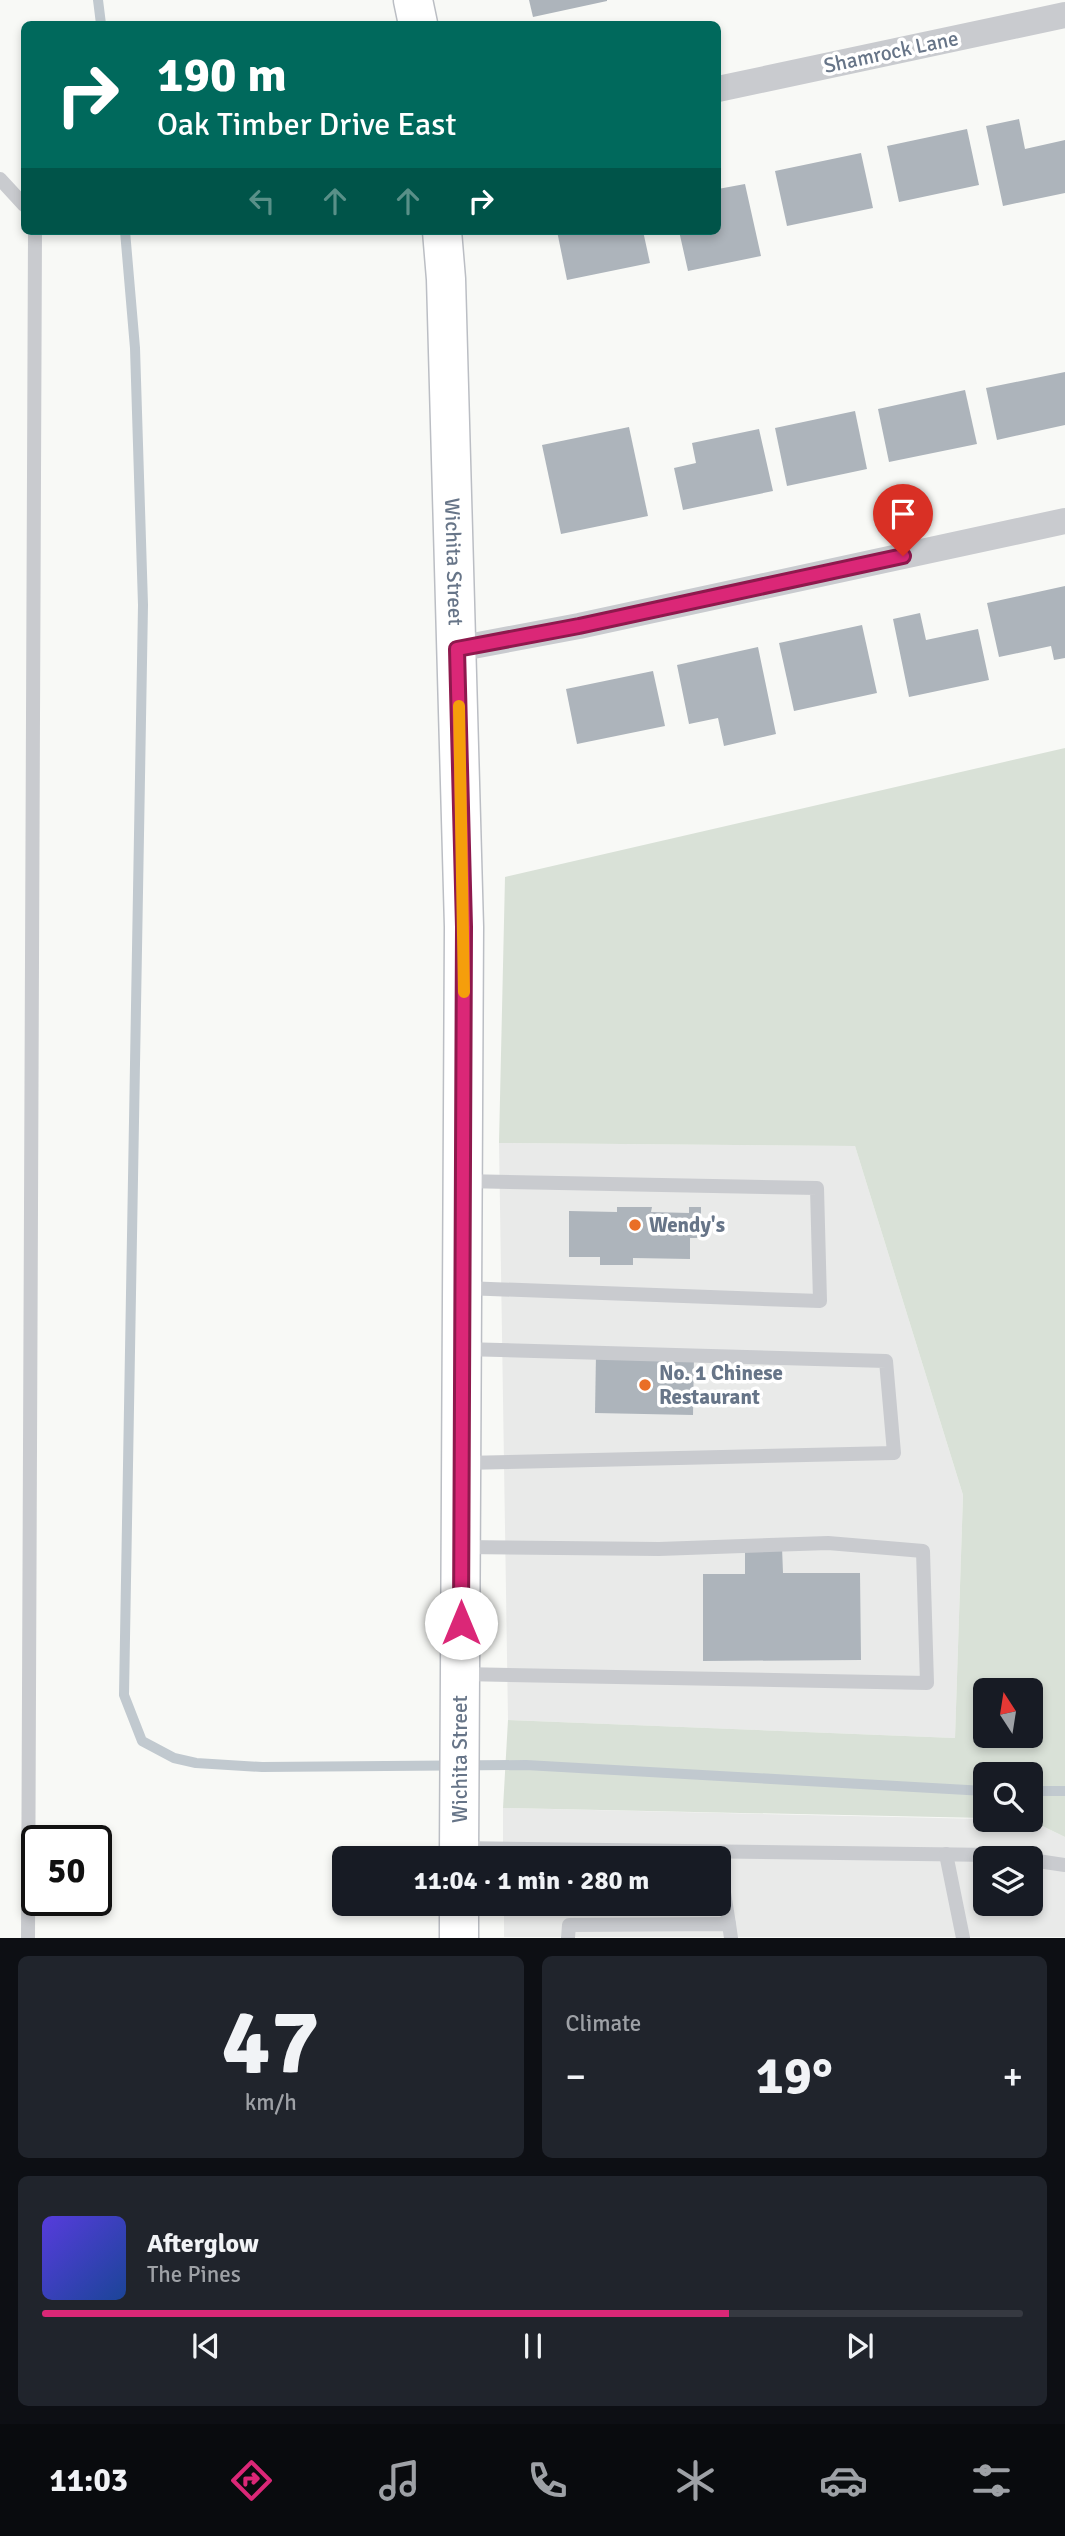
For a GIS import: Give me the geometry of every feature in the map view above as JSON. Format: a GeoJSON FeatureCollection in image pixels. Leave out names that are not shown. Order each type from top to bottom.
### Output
{"type":"FeatureCollection","features":[{"type":"Feature","properties":{"kind":"main road"},"geometry":{"type":"LineString","coordinates":[[414,0],[418,21]]}},
{"type":"Feature","properties":{"kind":"main road","name":"Wichita Street"},"geometry":{"type":"LineString","coordinates":[[442,235],[446,279],[464,927],[459,1846]]}},
{"type":"Feature","properties":{"kind":"main road"},"geometry":{"type":"LineString","coordinates":[[459,1916],[459,1937]]}},
{"type":"Feature","properties":{"kind":"street","name":"Shamrock Lane"},"geometry":{"type":"LineString","coordinates":[[721,88],[1065,15]]}},
{"type":"Feature","properties":{"kind":"street"},"geometry":{"type":"LineString","coordinates":[[457,649],[579,626],[1065,520]]}},
{"type":"Feature","properties":{"kind":"lane"},"geometry":{"type":"LineString","coordinates":[[0,179],[21,202]]}},
{"type":"Feature","properties":{"kind":"lane"},"geometry":{"type":"LineString","coordinates":[[28,1937],[35,235]]}},
{"type":"Feature","properties":{"kind":"lane"},"geometry":{"type":"LineString","coordinates":[[463,1181],[817,1188],[820,1301],[463,1288]]}},
{"type":"Feature","properties":{"kind":"lane"},"geometry":{"type":"LineString","coordinates":[[461,1464],[894,1453],[886,1361],[462,1349]]}},
{"type":"Feature","properties":{"kind":"lane"},"geometry":{"type":"LineString","coordinates":[[461,1547],[659,1549],[828,1543],[923,1551],[927,1683],[461,1674]]}},
{"type":"Feature","properties":{"kind":"lane"},"geometry":{"type":"LineString","coordinates":[[946,1854],[963,1937]]}},
{"type":"Feature","properties":{"kind":"lane"},"geometry":{"type":"LineString","coordinates":[[731,1857],[973,1855]]}},
{"type":"Feature","properties":{"kind":"lane"},"geometry":{"type":"LineString","coordinates":[[1043,1862],[1065,1865]]}},
{"type":"Feature","properties":{"kind":"lane"},"geometry":{"type":"LineString","coordinates":[[568,1937],[569,1925],[730,1931]]}},
{"type":"Feature","properties":{"kind":"shaded area"},"geometry":{"type":"Polygon","coordinates":[[[1065,748],[1065,1837],[1043,1826],[1043,1762],[973,1762],[973,1818],[503,1808],[508,1720],[955,1738],[963,1495],[855,1146],[499,1143],[505,877],[1065,748]]]}},
{"type":"Feature","properties":{"kind":"shaded area"},"geometry":{"type":"Polygon","coordinates":[[[499,1143],[855,1146],[963,1495],[955,1738],[508,1720],[499,1143]]]}},
{"type":"Feature","properties":{"kind":"shaded area"},"geometry":{"type":"Polygon","coordinates":[[[503,1808],[973,1819],[973,1832],[1043,1832],[1043,1826],[1065,1837],[1065,1937],[504,1937],[504,1916],[731,1916],[731,1846],[503,1846],[503,1808]]]}},
{"type":"Feature","properties":{"kind":"building"},"geometry":{"type":"Polygon","coordinates":[[[529,0],[607,0],[607,1],[533,17],[529,0]]]}},
{"type":"Feature","properties":{"kind":"building"},"geometry":{"type":"Polygon","coordinates":[[[1019,119],[1025,149],[1065,140],[1065,193],[1003,206],[986,126],[1019,119]]]}},
{"type":"Feature","properties":{"kind":"building"},"geometry":{"type":"Polygon","coordinates":[[[967,129],[979,185],[899,202],[887,146],[967,129]]]}},
{"type":"Feature","properties":{"kind":"building"},"geometry":{"type":"Polygon","coordinates":[[[861,153],[873,208],[787,226],[775,171],[861,153]]]}},
{"type":"Feature","properties":{"kind":"building"},"geometry":{"type":"Polygon","coordinates":[[[745,184],[761,256],[688,271],[680,235],[721,235],[721,188],[745,184]]]}},
{"type":"Feature","properties":{"kind":"building"},"geometry":{"type":"Polygon","coordinates":[[[558,235],[644,235],[650,263],[567,280],[558,235]]]}},
{"type":"Feature","properties":{"kind":"building"},"geometry":{"type":"Polygon","coordinates":[[[1065,372],[1065,425],[997,440],[986,388],[1065,372]]]}},
{"type":"Feature","properties":{"kind":"building"},"geometry":{"type":"Polygon","coordinates":[[[965,390],[977,444],[889,462],[878,409],[965,390]]]}},
{"type":"Feature","properties":{"kind":"building"},"geometry":{"type":"Polygon","coordinates":[[[855,411],[867,469],[787,486],[775,428],[855,411]]]}},
{"type":"Feature","properties":{"kind":"building"},"geometry":{"type":"Polygon","coordinates":[[[629,427],[648,516],[561,534],[542,445],[629,427]]]}},
{"type":"Feature","properties":{"kind":"building"},"geometry":{"type":"Polygon","coordinates":[[[759,429],[773,491],[683,510],[674,468],[696,463],[692,443],[759,429]]]}},
{"type":"Feature","properties":{"kind":"building"},"geometry":{"type":"Polygon","coordinates":[[[1065,586],[1065,658],[1054,660],[1051,646],[999,657],[987,603],[1065,586]]]}},
{"type":"Feature","properties":{"kind":"building"},"geometry":{"type":"Polygon","coordinates":[[[920,613],[926,640],[978,629],[989,680],[909,697],[893,619],[920,613]]]}},
{"type":"Feature","properties":{"kind":"building"},"geometry":{"type":"Polygon","coordinates":[[[862,625],[877,693],[794,711],[779,643],[862,625]]]}},
{"type":"Feature","properties":{"kind":"building"},"geometry":{"type":"Polygon","coordinates":[[[758,647],[776,734],[724,746],[718,718],[689,724],[677,665],[758,647]]]}},
{"type":"Feature","properties":{"kind":"building"},"geometry":{"type":"Polygon","coordinates":[[[653,671],[665,726],[577,744],[566,689],[653,671]]]}},
{"type":"Feature","properties":{"kind":"building","name":"Wendy's"},"geometry":{"type":"Polygon","coordinates":[[[617,1207],[652,1207],[651,1212],[689,1213],[689,1207],[701,1207],[701,1238],[690,1238],[690,1259],[633,1258],[633,1265],[600,1265],[600,1257],[569,1257],[569,1211],[617,1212],[617,1207]]]}},
{"type":"Feature","properties":{"kind":"building","name":"No. 1 Chinese Restaurant"},"geometry":{"type":"Polygon","coordinates":[[[596,1354],[694,1356],[693,1415],[595,1413],[596,1354]]]}},
{"type":"Feature","properties":{"kind":"building"},"geometry":{"type":"Polygon","coordinates":[[[782,1547],[783,1573],[860,1573],[861,1660],[703,1661],[703,1574],[745,1574],[745,1548],[782,1547]]]}},
{"type":"Feature","properties":{"kind":"waterway"},"geometry":{"type":"LineString","coordinates":[[98,0],[101,21]]}},
{"type":"Feature","properties":{"kind":"waterway"},"geometry":{"type":"LineString","coordinates":[[125,235],[135,348],[143,605],[124,1695],[142,1741],[174,1758],[196,1763],[262,1767],[526,1765],[973,1790]]}},
{"type":"Feature","properties":{"kind":"waterway"},"geometry":{"type":"LineString","coordinates":[[1043,1791],[1065,1791]]}},
{"type":"Feature","properties":{"kind":"slow traffic"},"geometry":{"type":"LineString","coordinates":[[459,706],[464,992]]}},
{"type":"Feature","properties":{"kind":"place","name":"Wendy's"},"geometry":{"type":"Point","coordinates":[635,1225]}},
{"type":"Feature","properties":{"kind":"place","name":"No. 1 Chinese Restaurant"},"geometry":{"type":"Point","coordinates":[645,1385]}},
{"type":"Feature","properties":{"kind":"route"},"geometry":{"type":"LineString","coordinates":[[461,1623],[464,927],[457,649],[579,626],[903,556]]}}]}
